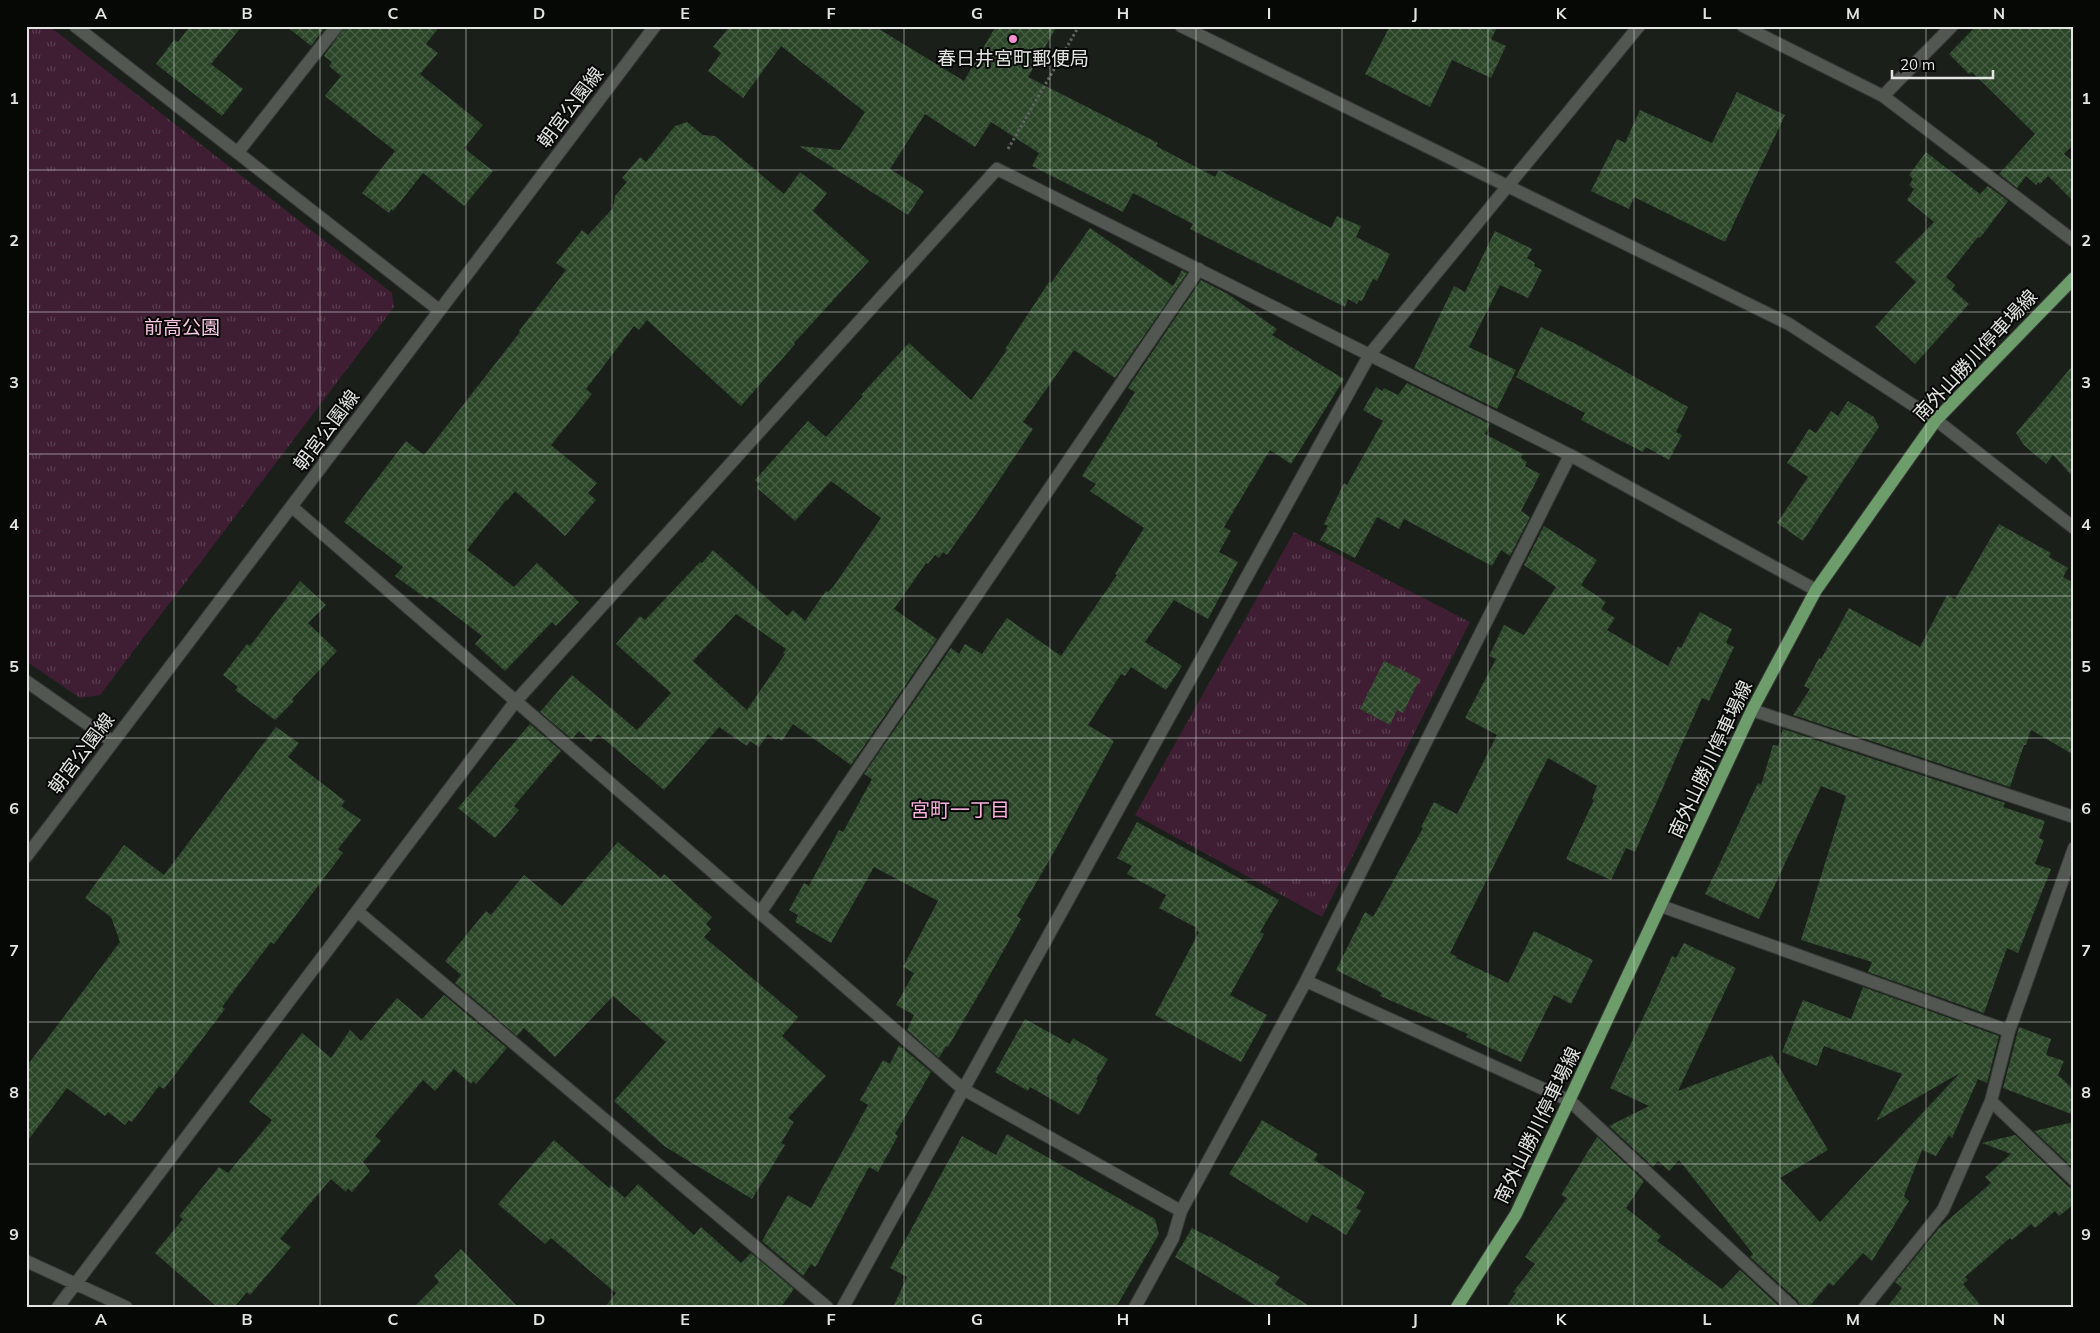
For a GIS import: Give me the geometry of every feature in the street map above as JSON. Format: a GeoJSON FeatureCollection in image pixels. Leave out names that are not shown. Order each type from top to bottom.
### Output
{"type":"FeatureCollection","features":[{"type":"Feature","properties":{"kind":"main road","name":"南外山勝川停車場線"},"geometry":{"type":"LineString","coordinates":[[1457,1307],[1516,1214],[1752,710],[1816,590],[1936,420],[2074,278]]}},
{"type":"Feature","properties":{"kind":"street"},"geometry":{"type":"LineString","coordinates":[[75,26],[439,310]]}},
{"type":"Feature","properties":{"kind":"street"},"geometry":{"type":"LineString","coordinates":[[238,152],[337,26]]}},
{"type":"Feature","properties":{"kind":"street","name":"朝宮公園線"},"geometry":{"type":"LineString","coordinates":[[26,857],[655,26]]}},
{"type":"Feature","properties":{"kind":"street"},"geometry":{"type":"LineString","coordinates":[[1181,26],[1789,324],[1936,420],[2074,528]]}},
{"type":"Feature","properties":{"kind":"street"},"geometry":{"type":"LineString","coordinates":[[843,1307],[1370,354],[1639,26]]}},
{"type":"Feature","properties":{"kind":"street"},"geometry":{"type":"LineString","coordinates":[[1743,26],[1883,96],[2074,241]]}},
{"type":"Feature","properties":{"kind":"street"},"geometry":{"type":"LineString","coordinates":[[1883,96],[1952,26]]}},
{"type":"Feature","properties":{"kind":"street"},"geometry":{"type":"LineString","coordinates":[[58,1307],[516,702],[997,168],[1570,455],[1816,590]]}},
{"type":"Feature","properties":{"kind":"street"},"geometry":{"type":"LineString","coordinates":[[760,913],[1199,269]]}},
{"type":"Feature","properties":{"kind":"street"},"geometry":{"type":"LineString","coordinates":[[1135,1307],[1173,1238],[1181,1211],[1306,981],[1570,455]]}},
{"type":"Feature","properties":{"kind":"street"},"geometry":{"type":"LineString","coordinates":[[292,507],[963,1089],[1181,1211]]}},
{"type":"Feature","properties":{"kind":"street"},"geometry":{"type":"LineString","coordinates":[[26,681],[112,742]]}},
{"type":"Feature","properties":{"kind":"street"},"geometry":{"type":"LineString","coordinates":[[1752,710],[2074,817]]}},
{"type":"Feature","properties":{"kind":"street"},"geometry":{"type":"LineString","coordinates":[[1865,1307],[1943,1210],[1991,1101],[2009,1031],[2074,848]]}},
{"type":"Feature","properties":{"kind":"street"},"geometry":{"type":"LineString","coordinates":[[1661,906],[2009,1031]]}},
{"type":"Feature","properties":{"kind":"street"},"geometry":{"type":"LineString","coordinates":[[357,910],[827,1307]]}},
{"type":"Feature","properties":{"kind":"street"},"geometry":{"type":"LineString","coordinates":[[1306,981],[1570,1101],[1792,1307]]}},
{"type":"Feature","properties":{"kind":"street"},"geometry":{"type":"LineString","coordinates":[[1991,1101],[2074,1180]]}},
{"type":"Feature","properties":{"kind":"street"},"geometry":{"type":"LineString","coordinates":[[26,1261],[126,1307]]}},
{"type":"Feature","properties":{"kind":"path"},"geometry":{"type":"LineString","coordinates":[[997,168],[1078,26]]}},
{"type":"Feature","properties":{"kind":"green space","name":"前高公園"},"geometry":{"type":"Polygon","coordinates":[[[26,26],[49,26],[392,293],[394,307],[100,695],[80,698],[26,661],[26,26]]]}},
{"type":"Feature","properties":{"kind":"green space"},"geometry":{"type":"Polygon","coordinates":[[[1294,532],[1470,622],[1322,917],[1135,815],[1294,532]]]}},
{"type":"Feature","properties":{"kind":"building"},"geometry":{"type":"Polygon","coordinates":[[[190,26],[242,26],[211,64],[243,89],[222,116],[156,64],[174,40],[178,42],[190,26]]]}},
{"type":"Feature","properties":{"kind":"building"},"geometry":{"type":"Polygon","coordinates":[[[286,26],[326,26],[311,46],[286,26]]]}},
{"type":"Feature","properties":{"kind":"building"},"geometry":{"type":"Polygon","coordinates":[[[345,26],[440,26],[426,44],[438,53],[420,74],[483,125],[464,148],[493,171],[464,206],[423,173],[393,211],[391,209],[389,213],[362,193],[395,151],[325,96],[341,76],[329,66],[332,62],[324,56],[345,26]]]}},
{"type":"Feature","properties":{"kind":"building"},"geometry":{"type":"Polygon","coordinates":[[[730,26],[874,26],[964,81],[996,26],[1057,26],[1028,77],[1158,143],[1156,146],[1215,177],[1219,170],[1331,228],[1337,216],[1361,226],[1356,237],[1390,254],[1377,281],[1373,279],[1362,301],[1359,300],[1357,304],[1348,299],[1345,307],[1190,229],[1193,224],[1133,193],[1123,212],[1032,166],[1039,153],[991,122],[975,147],[925,114],[890,169],[924,191],[908,215],[799,146],[840,150],[865,112],[781,46],[743,98],[708,71],[721,53],[713,47],[730,26]]]}},
{"type":"Feature","properties":{"kind":"building"},"geometry":{"type":"Polygon","coordinates":[[[1390,26],[1498,26],[1491,39],[1506,46],[1491,78],[1452,60],[1430,107],[1365,74],[1390,26]]]}},
{"type":"Feature","properties":{"kind":"building"},"geometry":{"type":"Polygon","coordinates":[[[1976,26],[2074,26],[2074,144],[2064,154],[2074,162],[2074,202],[2048,176],[2040,184],[2038,182],[2036,185],[2026,176],[2017,188],[1999,174],[2035,134],[1972,72],[1969,74],[1949,54],[1976,26]]]}},
{"type":"Feature","properties":{"kind":"building"},"geometry":{"type":"Polygon","coordinates":[[[1737,92],[1785,115],[1725,242],[1634,197],[1629,209],[1591,191],[1617,139],[1625,143],[1640,110],[1712,143],[1737,92]]]}},
{"type":"Feature","properties":{"kind":"building"},"geometry":{"type":"Polygon","coordinates":[[[687,122],[703,135],[715,136],[784,194],[800,172],[827,193],[813,211],[869,261],[794,343],[741,406],[647,320],[639,330],[634,326],[586,389],[592,394],[551,445],[597,483],[588,493],[596,500],[565,536],[515,491],[467,550],[514,587],[537,563],[579,602],[556,626],[552,622],[505,671],[475,644],[482,636],[430,596],[427,599],[395,576],[403,567],[344,522],[406,441],[424,455],[566,270],[556,263],[582,230],[588,235],[613,208],[615,196],[627,182],[622,178],[640,157],[646,162],[675,126],[687,122]]]}},
{"type":"Feature","properties":{"kind":"building"},"geometry":{"type":"Polygon","coordinates":[[[1926,152],[1980,194],[1988,186],[2008,201],[1980,238],[1978,237],[1946,277],[1955,285],[1952,289],[1969,304],[1915,364],[1875,327],[1916,282],[1895,262],[1934,222],[1907,200],[1914,189],[1909,185],[1913,179],[1909,175],[1926,152]]]}},
{"type":"Feature","properties":{"kind":"building"},"geometry":{"type":"Polygon","coordinates":[[[1090,228],[1173,286],[1182,270],[1187,273],[1115,378],[1074,350],[1023,422],[1033,429],[984,503],[947,555],[943,552],[939,558],[935,555],[928,564],[926,563],[894,609],[937,639],[851,765],[793,724],[782,741],[778,738],[776,740],[768,734],[759,747],[750,741],[747,746],[719,727],[664,790],[598,734],[591,742],[579,731],[572,739],[540,712],[572,675],[637,730],[671,693],[616,644],[640,616],[645,620],[713,550],[787,616],[793,610],[805,621],[826,591],[828,592],[833,587],[881,518],[831,481],[795,521],[757,488],[760,484],[755,480],[808,421],[826,437],[863,396],[861,395],[909,343],[971,400],[1007,350],[1005,349],[1049,282],[1051,283],[1090,228]],[[736,614],[693,661],[747,710],[785,654],[783,653],[786,649],[736,614]]]}},
{"type":"Feature","properties":{"kind":"building"},"geometry":{"type":"Polygon","coordinates":[[[1495,231],[1532,249],[1527,258],[1535,263],[1534,266],[1542,270],[1528,298],[1500,285],[1469,347],[1516,370],[1497,409],[1414,368],[1454,286],[1465,292],[1495,231]]]}},
{"type":"Feature","properties":{"kind":"building"},"geometry":{"type":"Polygon","coordinates":[[[1201,280],[1228,294],[1277,329],[1272,335],[1344,379],[1291,464],[1270,450],[1224,527],[1231,531],[1219,552],[1238,562],[1208,619],[1174,600],[1145,642],[1182,666],[1166,690],[1131,667],[1125,676],[1121,674],[1088,725],[1114,741],[1017,916],[1021,919],[948,1047],[946,1046],[939,1058],[907,1030],[914,1015],[896,1005],[914,973],[903,967],[938,901],[874,867],[831,943],[795,922],[798,915],[789,910],[804,883],[809,886],[839,830],[843,832],[872,779],[864,774],[951,648],[959,654],[965,644],[982,654],[1007,618],[1061,656],[1117,575],[1115,574],[1144,528],[1090,491],[1096,484],[1082,476],[1135,392],[1128,388],[1201,280]]]}},
{"type":"Feature","properties":{"kind":"building"},"geometry":{"type":"Polygon","coordinates":[[[1541,327],[1580,346],[1688,407],[1676,432],[1682,435],[1669,460],[1646,447],[1643,452],[1581,420],[1585,413],[1516,377],[1541,327]]]}},
{"type":"Feature","properties":{"kind":"building"},"geometry":{"type":"Polygon","coordinates":[[[2074,364],[2074,478],[2053,455],[2046,464],[2024,445],[2016,433],[2074,364]]]}},
{"type":"Feature","properties":{"kind":"building"},"geometry":{"type":"Polygon","coordinates":[[[1407,383],[1490,424],[1485,434],[1523,454],[1521,458],[1527,462],[1525,466],[1540,474],[1521,511],[1530,517],[1510,556],[1501,550],[1492,566],[1404,519],[1399,529],[1377,517],[1355,558],[1320,540],[1328,526],[1324,524],[1344,483],[1347,485],[1383,421],[1363,410],[1376,387],[1382,391],[1384,388],[1398,395],[1407,383]]]}},
{"type":"Feature","properties":{"kind":"building"},"geometry":{"type":"Polygon","coordinates":[[[1848,401],[1874,417],[1879,427],[1803,541],[1777,523],[1808,477],[1787,463],[1809,429],[1816,433],[1831,411],[1838,416],[1848,401]]]}},
{"type":"Feature","properties":{"kind":"building"},"geometry":{"type":"Polygon","coordinates":[[[1999,524],[2051,553],[2049,557],[2068,568],[2063,577],[2074,583],[2074,755],[2031,730],[2010,787],[1793,715],[1810,689],[1804,686],[1849,608],[1920,647],[1947,595],[1955,599],[1999,524]]]}},
{"type":"Feature","properties":{"kind":"building"},"geometry":{"type":"Polygon","coordinates":[[[1544,526],[1597,560],[1581,585],[1606,602],[1601,609],[1615,618],[1607,630],[1668,666],[1678,646],[1681,648],[1700,612],[1732,629],[1726,643],[1734,647],[1709,701],[1702,698],[1635,852],[1626,848],[1611,880],[1566,859],[1594,800],[1592,799],[1597,786],[1548,758],[1450,953],[1456,958],[1508,983],[1534,931],[1593,960],[1571,1004],[1554,995],[1521,1062],[1466,1037],[1468,1034],[1380,996],[1382,993],[1336,970],[1365,912],[1373,917],[1423,828],[1421,827],[1434,802],[1457,814],[1497,735],[1465,718],[1496,659],[1489,656],[1504,625],[1524,635],[1556,587],[1524,565],[1544,526]]]}},
{"type":"Feature","properties":{"kind":"building"},"geometry":{"type":"Polygon","coordinates":[[[300,581],[326,605],[308,623],[337,651],[275,720],[235,690],[238,687],[223,675],[247,644],[250,646],[300,581]]]}},
{"type":"Feature","properties":{"kind":"building"},"geometry":{"type":"Polygon","coordinates":[[[1384,661],[1420,679],[1403,713],[1397,710],[1390,725],[1360,709],[1384,661]]]}},
{"type":"Feature","properties":{"kind":"building"},"geometry":{"type":"Polygon","coordinates":[[[530,724],[561,751],[514,806],[519,810],[495,838],[458,808],[530,724]]]}},
{"type":"Feature","properties":{"kind":"building"},"geometry":{"type":"Polygon","coordinates":[[[276,727],[299,743],[288,757],[345,801],[341,806],[361,820],[338,849],[343,853],[274,944],[271,942],[236,988],[222,1007],[225,1009],[164,1089],[159,1086],[132,1122],[129,1120],[125,1125],[108,1112],[105,1116],[67,1088],[26,1143],[26,1067],[120,942],[111,917],[85,898],[124,845],[164,875],[276,727]]]}},
{"type":"Feature","properties":{"kind":"building"},"geometry":{"type":"Polygon","coordinates":[[[1783,729],[2005,803],[2003,807],[2045,821],[2039,838],[2044,840],[2035,864],[2051,869],[2018,953],[2007,948],[1984,1013],[1868,972],[1872,962],[1801,940],[1846,796],[1821,786],[1759,919],[1705,894],[1758,783],[1761,785],[1773,745],[1778,746],[1783,729]]]}},
{"type":"Feature","properties":{"kind":"building"},"geometry":{"type":"Polygon","coordinates":[[[1137,822],[1279,900],[1260,932],[1264,934],[1230,995],[1267,1015],[1241,1062],[1155,1015],[1199,932],[1195,930],[1197,928],[1159,908],[1166,895],[1127,874],[1132,866],[1117,858],[1137,822]]]}},
{"type":"Feature","properties":{"kind":"building"},"geometry":{"type":"Polygon","coordinates":[[[618,842],[661,878],[664,874],[712,917],[706,924],[711,929],[704,937],[798,1017],[782,1036],[826,1076],[788,1118],[794,1122],[781,1143],[785,1145],[752,1199],[664,1146],[614,1101],[666,1042],[613,996],[555,1057],[524,1028],[517,1036],[455,983],[461,975],[445,961],[486,911],[491,915],[524,875],[562,906],[618,842]]]}},
{"type":"Feature","properties":{"kind":"building"},"geometry":{"type":"Polygon","coordinates":[[[1684,943],[1736,968],[1678,1091],[1772,1055],[1828,1150],[1780,1178],[1820,1222],[1960,1073],[1876,1121],[1902,1074],[1824,1046],[1817,1066],[1782,1052],[1803,1000],[1851,1019],[1863,987],[1999,1036],[1987,1083],[1978,1079],[1952,1138],[1949,1135],[1936,1156],[1922,1150],[1904,1196],[1909,1201],[1872,1261],[1863,1253],[1833,1286],[1829,1283],[1809,1307],[1800,1307],[1798,1301],[1750,1257],[1753,1254],[1679,1160],[1669,1171],[1658,1161],[1653,1167],[1609,1126],[1649,1106],[1610,1088],[1672,956],[1676,958],[1684,943]]]}},
{"type":"Feature","properties":{"kind":"building"},"geometry":{"type":"Polygon","coordinates":[[[444,995],[507,1048],[476,1084],[473,1081],[471,1084],[454,1069],[435,1091],[423,1080],[375,1136],[381,1141],[363,1162],[370,1171],[352,1192],[348,1188],[346,1192],[331,1179],[280,1239],[291,1247],[250,1295],[247,1292],[234,1307],[217,1307],[155,1253],[183,1219],[179,1216],[219,1167],[228,1173],[272,1120],[249,1102],[302,1033],[331,1058],[350,1030],[361,1041],[397,998],[422,1019],[444,995]]]}},
{"type":"Feature","properties":{"kind":"building"},"geometry":{"type":"Polygon","coordinates":[[[1025,1019],[1070,1044],[1073,1038],[1108,1059],[1079,1115],[1030,1087],[1028,1091],[995,1072],[1025,1019]]]}},
{"type":"Feature","properties":{"kind":"building"},"geometry":{"type":"Polygon","coordinates":[[[2019,1027],[2051,1039],[2046,1055],[2064,1061],[2058,1075],[2074,1090],[2074,1115],[2003,1088],[2019,1027]]]}},
{"type":"Feature","properties":{"kind":"building"},"geometry":{"type":"Polygon","coordinates":[[[899,1045],[931,1072],[895,1134],[898,1136],[878,1172],[869,1167],[818,1263],[815,1267],[811,1264],[803,1276],[762,1241],[788,1195],[811,1208],[868,1105],[860,1100],[883,1060],[890,1064],[899,1045]]]}},
{"type":"Feature","properties":{"kind":"building"},"geometry":{"type":"Polygon","coordinates":[[[1262,1120],[1318,1154],[1314,1160],[1365,1192],[1356,1208],[1361,1211],[1346,1235],[1312,1214],[1307,1223],[1229,1174],[1262,1120]]]}},
{"type":"Feature","properties":{"kind":"building"},"geometry":{"type":"Polygon","coordinates":[[[2074,1122],[2074,1169],[2034,1131],[2074,1122]]]}},
{"type":"Feature","properties":{"kind":"building"},"geometry":{"type":"Polygon","coordinates":[[[1007,1134],[1155,1219],[1159,1234],[1116,1307],[893,1307],[907,1277],[890,1268],[962,1136],[996,1155],[1007,1134]]]}},
{"type":"Feature","properties":{"kind":"building"},"geometry":{"type":"Polygon","coordinates":[[[2015,1135],[2068,1186],[2074,1188],[2074,1204],[2059,1216],[2055,1211],[2035,1228],[2031,1224],[2012,1240],[2010,1238],[1965,1277],[1968,1280],[1963,1284],[1982,1307],[1887,1307],[1902,1288],[1895,1282],[1939,1228],[1991,1183],[1985,1177],[2011,1154],[1982,1143],[2015,1135]]]}},
{"type":"Feature","properties":{"kind":"building"},"geometry":{"type":"Polygon","coordinates":[[[1597,1137],[1644,1181],[1626,1208],[1661,1236],[1657,1241],[1722,1289],[1740,1270],[1780,1307],[1506,1307],[1516,1293],[1513,1292],[1535,1264],[1525,1257],[1567,1198],[1561,1195],[1597,1137]]]}},
{"type":"Feature","properties":{"kind":"building"},"geometry":{"type":"Polygon","coordinates":[[[554,1140],[609,1188],[610,1185],[625,1198],[638,1184],[694,1235],[701,1227],[741,1263],[751,1253],[794,1289],[781,1307],[605,1307],[616,1293],[551,1238],[545,1244],[498,1204],[554,1140]]]}},
{"type":"Feature","properties":{"kind":"building"},"geometry":{"type":"Polygon","coordinates":[[[1192,1228],[1210,1236],[1280,1277],[1275,1284],[1311,1307],[1258,1307],[1175,1257],[1192,1228]]]}},
{"type":"Feature","properties":{"kind":"building"},"geometry":{"type":"Polygon","coordinates":[[[461,1249],[518,1307],[414,1307],[439,1282],[434,1276],[461,1249]]]}},
{"type":"Feature","properties":{"kind":"place","name":"春日井宮町郵便局"},"geometry":{"type":"Point","coordinates":[1013,39]}},
{"type":"Feature","properties":{"kind":"district","name":"宮町一丁目"},"geometry":{"type":"Point","coordinates":[960,809]}}]}
